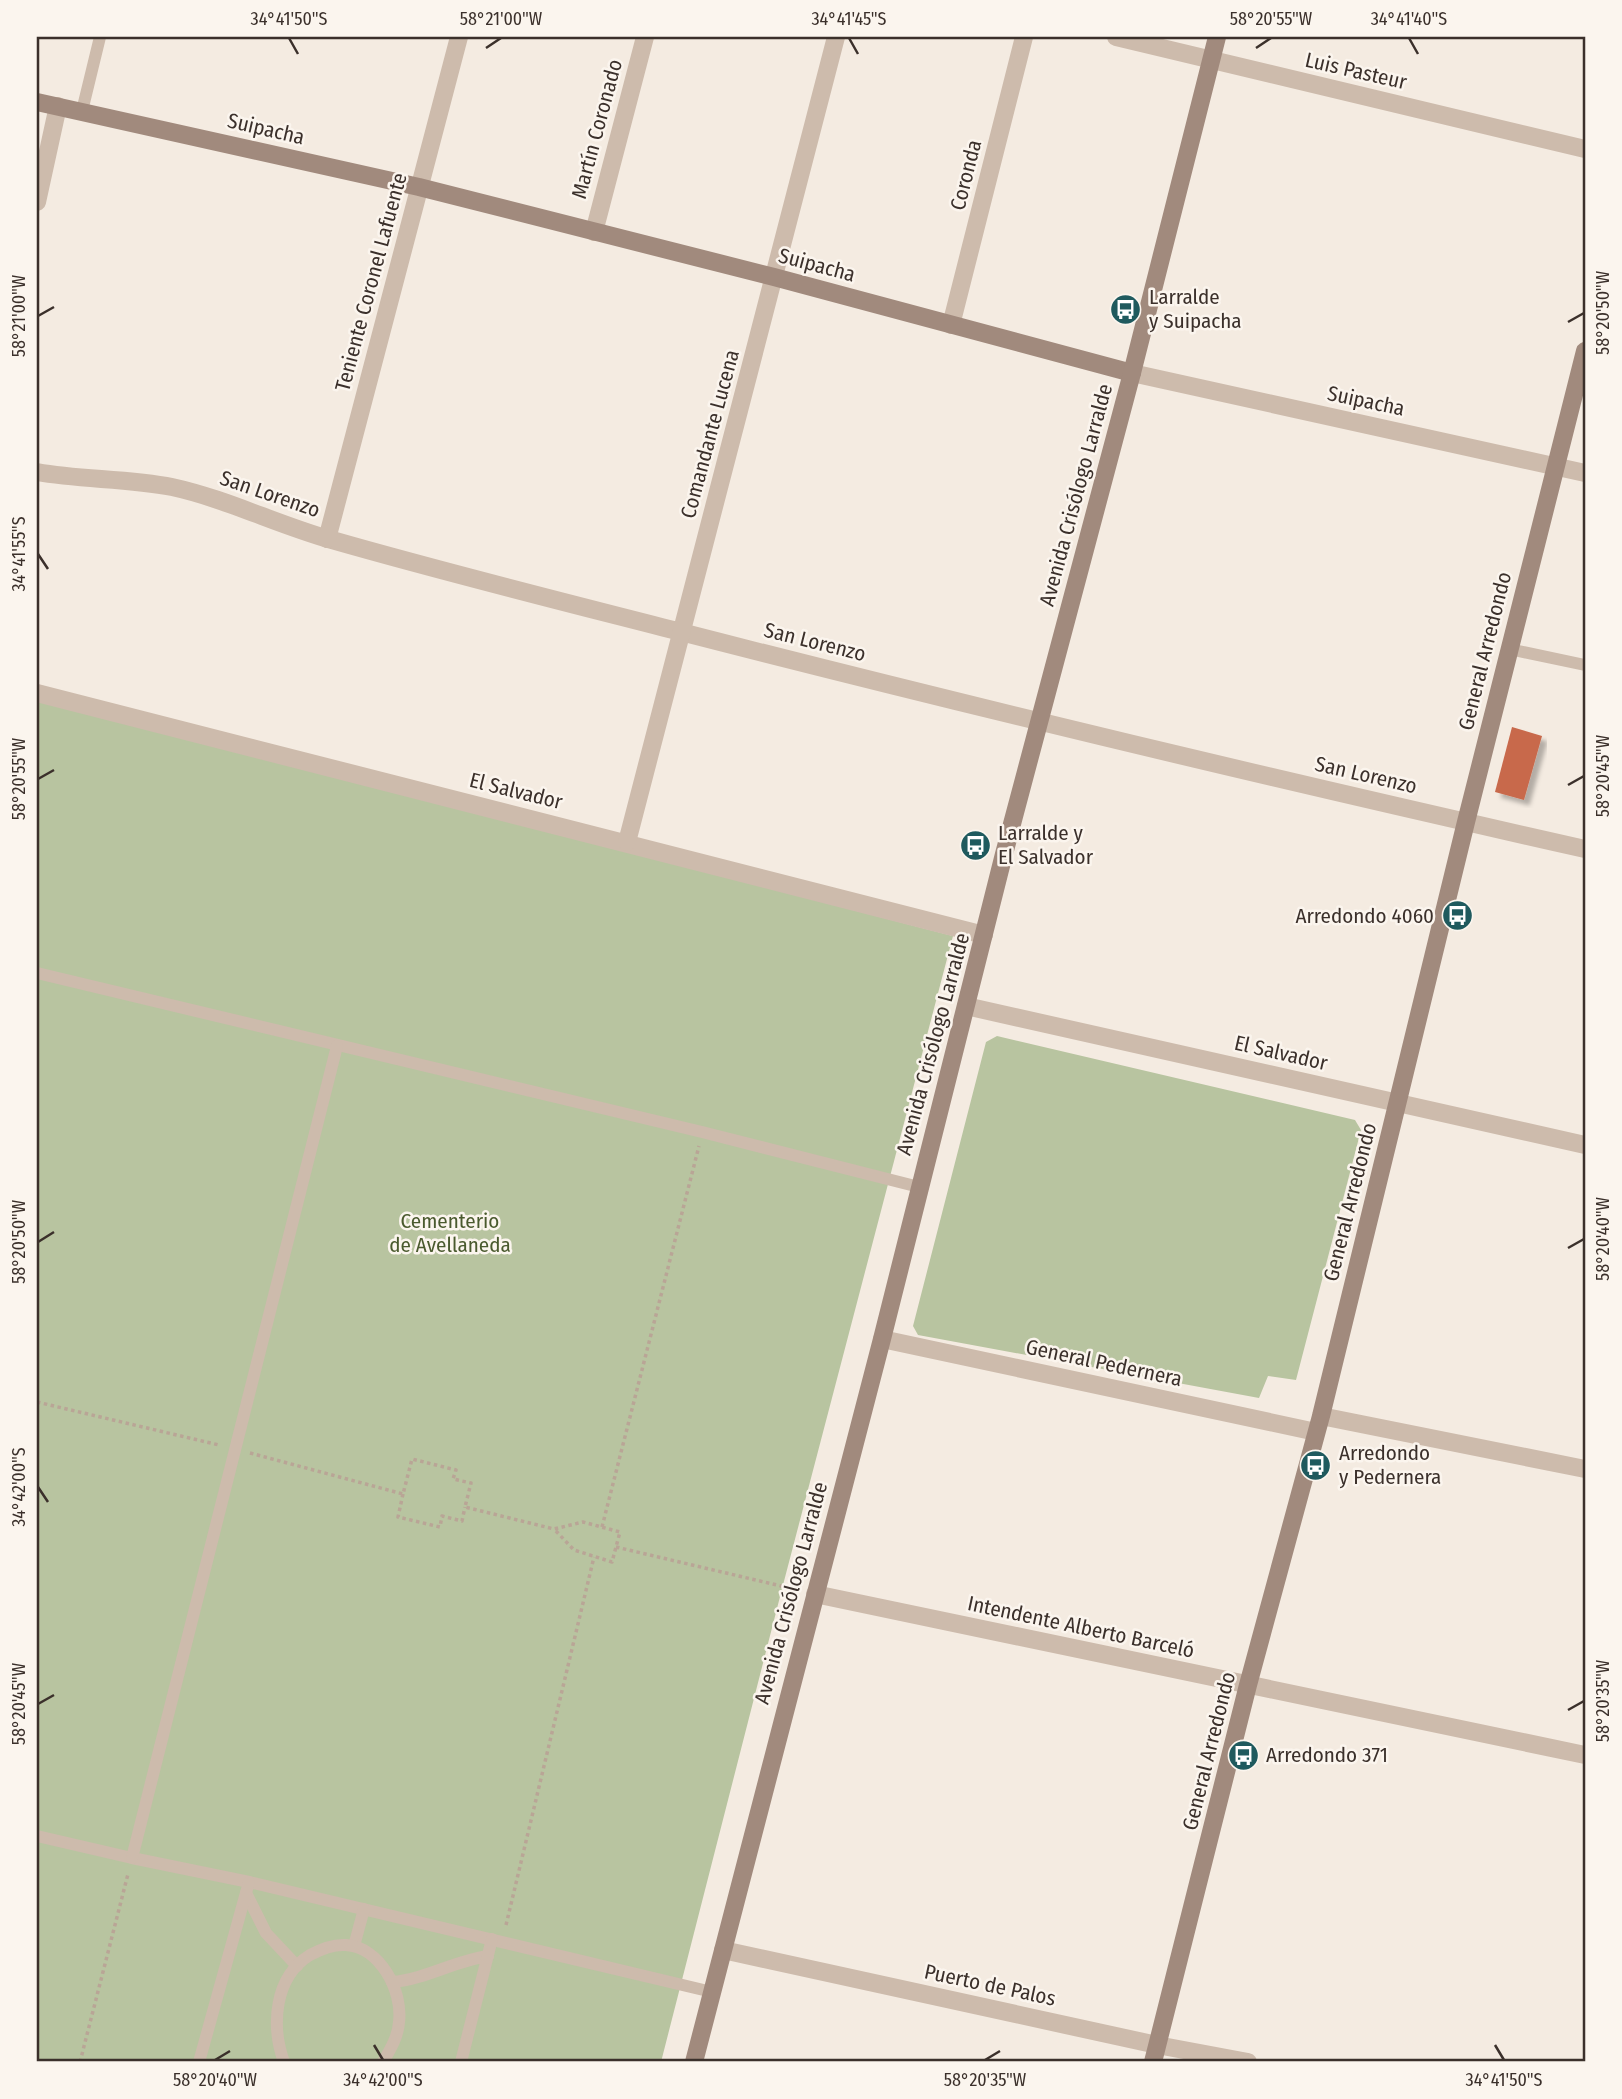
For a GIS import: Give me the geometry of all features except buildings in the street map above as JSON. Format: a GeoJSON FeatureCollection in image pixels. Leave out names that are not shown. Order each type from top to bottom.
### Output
{"type":"FeatureCollection","features":[{"type":"Feature","properties":{"kind":"street","name":"Teniente Coronel Lafuente"},"geometry":{"type":"LineString","coordinates":[[327,539],[459,37]]}},
{"type":"Feature","properties":{"kind":"street","name":"Martín Coronado"},"geometry":{"type":"LineString","coordinates":[[594,232],[645,37]]}},
{"type":"Feature","properties":{"kind":"street","name":"Comandante Lucena"},"geometry":{"type":"LineString","coordinates":[[627,842],[836,37]]}},
{"type":"Feature","properties":{"kind":"street","name":"Coronda"},"geometry":{"type":"LineString","coordinates":[[951,325],[1024,37]]}},
{"type":"Feature","properties":{"kind":"street","name":"Luis Pasteur"},"geometry":{"type":"LineString","coordinates":[[1116,37],[1585,149]]}},
{"type":"Feature","properties":{"kind":"street","name":"Avenida Crisólogo Larralde"},"geometry":{"type":"LineString","coordinates":[[694,2062],[882,1339],[1004,853],[1132,373],[1217,37]]}},
{"type":"Feature","properties":{"kind":"street","name":"Suipacha"},"geometry":{"type":"LineString","coordinates":[[37,102],[419,187],[774,277],[1132,373],[1585,473]]}},
{"type":"Feature","properties":{"kind":"street"},"geometry":{"type":"LineString","coordinates":[[37,202],[58,106]]}},
{"type":"Feature","properties":{"kind":"street","name":"General Arredondo"},"geometry":{"type":"LineString","coordinates":[[1155,2054],[1248,1685],[1318,1424],[1585,351]]}},
{"type":"Feature","properties":{"kind":"street","name":"San Lorenzo"},"geometry":{"type":"LineString","coordinates":[[37,472],[67,478],[176,488],[224,501],[327,539],[682,633],[1040,721],[1585,849]]}},
{"type":"Feature","properties":{"kind":"street","name":"El Salvador"},"geometry":{"type":"LineString","coordinates":[[37,692],[984,935]]}},
{"type":"Feature","properties":{"kind":"street","name":"El Salvador"},"geometry":{"type":"LineString","coordinates":[[966,1006],[1585,1145]]}},
{"type":"Feature","properties":{"kind":"street","name":"General Pedernera"},"geometry":{"type":"LineString","coordinates":[[882,1339],[1318,1424],[1585,1469]]}},
{"type":"Feature","properties":{"kind":"street","name":"Intendente Alberto Barceló"},"geometry":{"type":"LineString","coordinates":[[815,1594],[1585,1755]]}},
{"type":"Feature","properties":{"kind":"street","name":"Puerto de Palos"},"geometry":{"type":"LineString","coordinates":[[723,1950],[1155,2054],[1248,2062]]}},
{"type":"Feature","properties":{"kind":"lane"},"geometry":{"type":"LineString","coordinates":[[82,111],[100,37]]}},
{"type":"Feature","properties":{"kind":"lane"},"geometry":{"type":"LineString","coordinates":[[1510,649],[1585,665]]}},
{"type":"Feature","properties":{"kind":"lane"},"geometry":{"type":"LineString","coordinates":[[37,973],[702,1132],[919,1187]]}},
{"type":"Feature","properties":{"kind":"lane"},"geometry":{"type":"LineString","coordinates":[[132,1858],[337,1046]]}},
{"type":"Feature","properties":{"kind":"lane"},"geometry":{"type":"LineString","coordinates":[[37,1836],[247,1887],[364,1909],[712,1992]]}},
{"type":"Feature","properties":{"kind":"lane"},"geometry":{"type":"LineString","coordinates":[[247,1887],[267,1933],[285,1956],[297,1966]]}},
{"type":"Feature","properties":{"kind":"lane"},"geometry":{"type":"LineString","coordinates":[[199,2062],[247,1887]]}},
{"type":"Feature","properties":{"kind":"lane"},"geometry":{"type":"LineString","coordinates":[[354,1946],[364,1909]]}},
{"type":"Feature","properties":{"kind":"lane"},"geometry":{"type":"LineString","coordinates":[[461,2062],[488,1956],[497,1940]]}},
{"type":"Feature","properties":{"kind":"lane"},"geometry":{"type":"LineString","coordinates":[[282,2062],[277,2028],[281,1990],[297,1966],[320,1950],[334,1945],[354,1946],[370,1955],[392,1982],[399,2005],[399,2023],[392,2046],[383,2062]]}},
{"type":"Feature","properties":{"kind":"lane"},"geometry":{"type":"LineString","coordinates":[[392,1982],[411,1980],[470,1959],[488,1956]]}},
{"type":"Feature","properties":{"kind":"path"},"geometry":{"type":"LineString","coordinates":[[602,1527],[702,1132]]}},
{"type":"Feature","properties":{"kind":"path"},"geometry":{"type":"LineString","coordinates":[[37,1402],[237,1449],[403,1494]]}},
{"type":"Feature","properties":{"kind":"path"},"geometry":{"type":"LineString","coordinates":[[412,1459],[456,1470],[453,1479],[471,1483],[465,1507],[461,1521],[442,1516],[440,1527],[398,1517],[412,1459]]}},
{"type":"Feature","properties":{"kind":"path"},"geometry":{"type":"LineString","coordinates":[[465,1507],[554,1529],[583,1522],[620,1532],[612,1562],[574,1550],[554,1529]]}},
{"type":"Feature","properties":{"kind":"path"},"geometry":{"type":"LineString","coordinates":[[616,1547],[815,1594]]}},
{"type":"Feature","properties":{"kind":"path"},"geometry":{"type":"LineString","coordinates":[[497,1940],[594,1556]]}},
{"type":"Feature","properties":{"kind":"path"},"geometry":{"type":"LineString","coordinates":[[80,2062],[132,1858]]}},
{"type":"Feature","properties":{"kind":"green space","name":"Cementerio de Avellaneda"},"geometry":{"type":"Polygon","coordinates":[[[37,697],[953,936],[661,2062],[37,2062],[37,697]]]}},
{"type":"Feature","properties":{"kind":"green space"},"geometry":{"type":"Polygon","coordinates":[[[997,1036],[1355,1120],[1361,1130],[1296,1380],[1268,1376],[1259,1398],[918,1335],[913,1326],[986,1042],[997,1036]]]}},
{"type":"Feature","properties":{"kind":"place","name":"Larralde y Suipacha"},"geometry":{"type":"Point","coordinates":[1126,309]}},
{"type":"Feature","properties":{"kind":"place","name":"Larralde y El Salvador"},"geometry":{"type":"Point","coordinates":[975,845]}},
{"type":"Feature","properties":{"kind":"place","name":"Arredondo 4060"},"geometry":{"type":"Point","coordinates":[1457,916]}},
{"type":"Feature","properties":{"kind":"place","name":"Arredondo y Pedernera"},"geometry":{"type":"Point","coordinates":[1316,1465]}},
{"type":"Feature","properties":{"kind":"place","name":"Arredondo 371"},"geometry":{"type":"Point","coordinates":[1243,1755]}}]}
